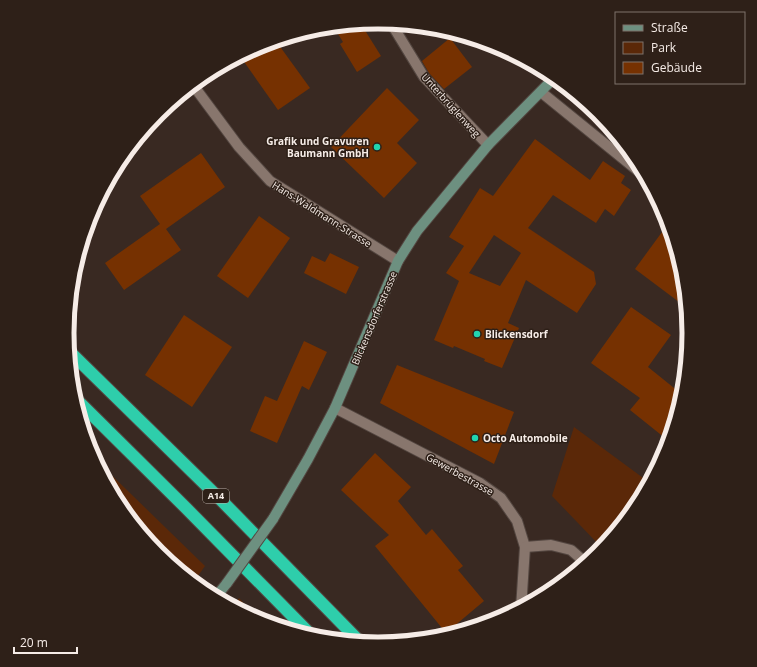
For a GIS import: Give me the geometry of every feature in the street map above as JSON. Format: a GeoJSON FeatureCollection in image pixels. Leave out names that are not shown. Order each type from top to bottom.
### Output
{"type":"FeatureCollection","features":[{"type":"Feature","properties":{"kind":"highway","name":"A14"},"geometry":{"type":"LineString","coordinates":[[75,357],[220,499],[355,637]]}},
{"type":"Feature","properties":{"kind":"highway"},"geometry":{"type":"LineString","coordinates":[[83,405],[192,513],[305,629]]}},
{"type":"Feature","properties":{"kind":"street","name":"Unterbrüglenweg"},"geometry":{"type":"LineString","coordinates":[[395,30],[424,77],[488,145]]}},
{"type":"Feature","properties":{"kind":"street","name":"Blickensdorferstrasse"},"geometry":{"type":"LineString","coordinates":[[219,593],[273,519],[308,459],[335,408],[398,261],[417,231],[488,145],[550,82]]}},
{"type":"Feature","properties":{"kind":"street","name":"Hans-Waldmann-Strasse"},"geometry":{"type":"LineString","coordinates":[[196,90],[239,148],[270,181],[398,261]]}},
{"type":"Feature","properties":{"kind":"street"},"geometry":{"type":"LineString","coordinates":[[541,92],[634,168]]}},
{"type":"Feature","properties":{"kind":"street","name":"Gewerbestrasse"},"geometry":{"type":"LineString","coordinates":[[335,408],[480,483],[501,498],[517,521],[525,547],[521,602]]}},
{"type":"Feature","properties":{"kind":"street"},"geometry":{"type":"LineString","coordinates":[[525,547],[551,545],[570,550],[582,560]]}},
{"type":"Feature","properties":{"kind":"green space"},"geometry":{"type":"Polygon","coordinates":[[[574,427],[646,480],[632,503],[598,544],[552,496],[574,427]]]}},
{"type":"Feature","properties":{"kind":"green space"},"geometry":{"type":"Polygon","coordinates":[[[106,469],[205,566],[197,578],[163,549],[125,503],[106,469]]]}},
{"type":"Feature","properties":{"kind":"green space"},"geometry":{"type":"Polygon","coordinates":[[[239,598],[249,609],[244,607],[236,603],[239,598]]]}},
{"type":"Feature","properties":{"kind":"building"},"geometry":{"type":"Polygon","coordinates":[[[365,30],[381,56],[357,72],[340,44],[343,42],[337,32],[365,30]]]}},
{"type":"Feature","properties":{"kind":"building"},"geometry":{"type":"Polygon","coordinates":[[[450,38],[472,67],[444,89],[429,73],[422,61],[450,38]]]}},
{"type":"Feature","properties":{"kind":"building"},"geometry":{"type":"Polygon","coordinates":[[[279,46],[310,88],[278,110],[243,60],[279,46]]]}},
{"type":"Feature","properties":{"kind":"building"},"geometry":{"type":"Polygon","coordinates":[[[387,88],[419,120],[397,143],[417,163],[384,198],[331,147],[387,88]]]}},
{"type":"Feature","properties":{"kind":"building"},"geometry":{"type":"Polygon","coordinates":[[[535,139],[590,180],[603,161],[625,176],[621,183],[631,190],[614,216],[605,209],[596,223],[553,195],[528,228],[594,272],[596,284],[577,313],[526,280],[508,323],[519,328],[502,368],[454,346],[453,348],[434,340],[459,281],[446,273],[464,246],[449,237],[480,188],[493,196],[535,139]],[[494,235],[469,273],[500,286],[521,253],[494,235]]]}},
{"type":"Feature","properties":{"kind":"building"},"geometry":{"type":"Polygon","coordinates":[[[201,153],[225,187],[166,229],[181,250],[124,290],[105,263],[160,224],[140,196],[201,153]]]}},
{"type":"Feature","properties":{"kind":"building"},"geometry":{"type":"Polygon","coordinates":[[[259,216],[290,238],[248,298],[217,276],[259,216]]]}},
{"type":"Feature","properties":{"kind":"building"},"geometry":{"type":"Polygon","coordinates":[[[662,232],[667,236],[673,255],[681,303],[635,269],[662,232]]]}},
{"type":"Feature","properties":{"kind":"building"},"geometry":{"type":"Polygon","coordinates":[[[330,253],[359,267],[346,294],[304,273],[312,256],[325,262],[330,253]]]}},
{"type":"Feature","properties":{"kind":"building"},"geometry":{"type":"Polygon","coordinates":[[[631,307],[671,335],[648,367],[677,391],[673,412],[665,438],[630,410],[640,398],[591,363],[631,307]]]}},
{"type":"Feature","properties":{"kind":"building"},"geometry":{"type":"Polygon","coordinates":[[[184,315],[232,347],[192,407],[145,375],[184,315]]]}},
{"type":"Feature","properties":{"kind":"building"},"geometry":{"type":"Polygon","coordinates":[[[304,341],[327,352],[309,390],[302,386],[277,443],[250,431],[265,396],[277,401],[304,341]]]}},
{"type":"Feature","properties":{"kind":"building","name":"Octo Automobile"},"geometry":{"type":"Polygon","coordinates":[[[397,365],[514,412],[494,464],[380,403],[397,365]]]}},
{"type":"Feature","properties":{"kind":"building"},"geometry":{"type":"Polygon","coordinates":[[[375,453],[411,487],[398,501],[426,535],[432,529],[463,566],[458,570],[484,601],[450,629],[444,631],[375,546],[389,535],[341,490],[375,453]]]}},
{"type":"Feature","properties":{"kind":"place","name":"Grafik und Gravuren Baumann GmbH"},"geometry":{"type":"Point","coordinates":[377,147]}},
{"type":"Feature","properties":{"kind":"place","name":"Blickensdorf"},"geometry":{"type":"Point","coordinates":[477,334]}},
{"type":"Feature","properties":{"kind":"place","name":"Octo Automobile"},"geometry":{"type":"Point","coordinates":[475,438]}}]}
